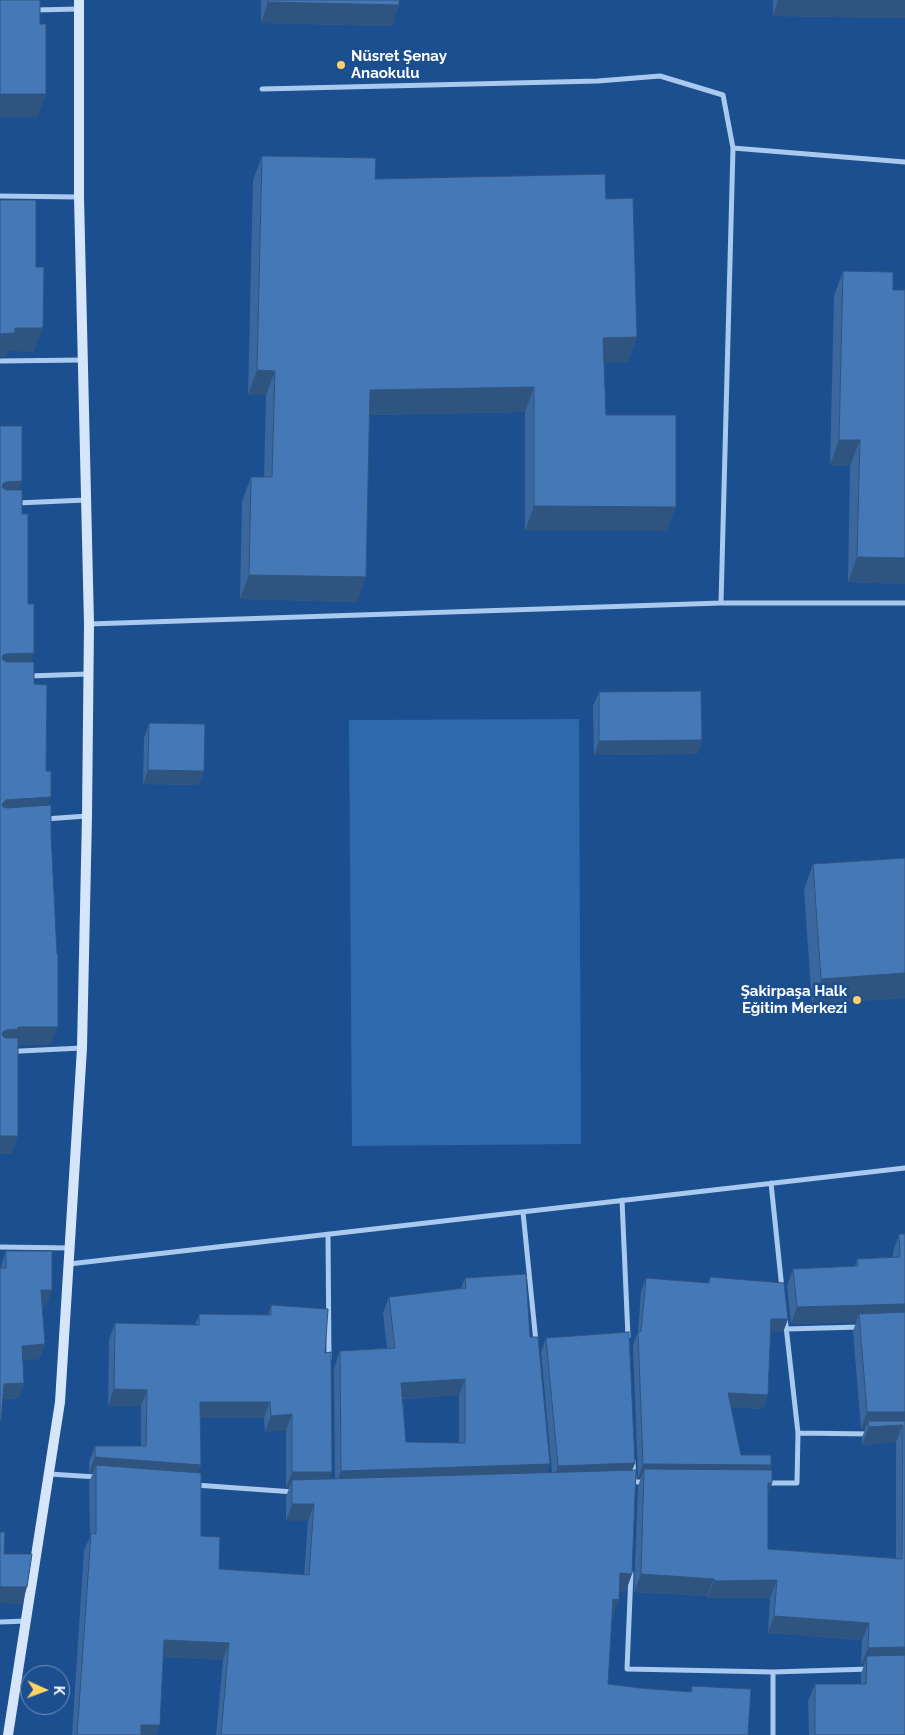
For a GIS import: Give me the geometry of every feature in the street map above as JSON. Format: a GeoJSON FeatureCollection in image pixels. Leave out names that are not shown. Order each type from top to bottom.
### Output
{"type":"FeatureCollection","features":[{"type":"Feature","properties":{"kind":"main road"},"geometry":{"type":"LineString","coordinates":[[8,1735],[60,1402],[82,1048],[89,624],[79,197],[79,5]]}},
{"type":"Feature","properties":{"kind":"street"},"geometry":{"type":"LineString","coordinates":[[30,10],[79,5]]}},
{"type":"Feature","properties":{"kind":"street"},"geometry":{"type":"LineString","coordinates":[[262,89],[598,81],[660,76],[723,96],[734,148],[721,603]]}},
{"type":"Feature","properties":{"kind":"street"},"geometry":{"type":"LineString","coordinates":[[734,148],[905,162]]}},
{"type":"Feature","properties":{"kind":"street"},"geometry":{"type":"LineString","coordinates":[[0,196],[79,197]]}},
{"type":"Feature","properties":{"kind":"street"},"geometry":{"type":"LineString","coordinates":[[0,361],[82,360]]}},
{"type":"Feature","properties":{"kind":"street"},"geometry":{"type":"LineString","coordinates":[[10,504],[87,500]]}},
{"type":"Feature","properties":{"kind":"street"},"geometry":{"type":"LineString","coordinates":[[89,624],[721,603],[905,603]]}},
{"type":"Feature","properties":{"kind":"street"},"geometry":{"type":"LineString","coordinates":[[20,676],[89,674]]}},
{"type":"Feature","properties":{"kind":"street"},"geometry":{"type":"LineString","coordinates":[[39,820],[87,816]]}},
{"type":"Feature","properties":{"kind":"street"},"geometry":{"type":"LineString","coordinates":[[0,1052],[82,1048]]}},
{"type":"Feature","properties":{"kind":"street"},"geometry":{"type":"LineString","coordinates":[[69,1264],[905,1168]]}},
{"type":"Feature","properties":{"kind":"street"},"geometry":{"type":"LineString","coordinates":[[771,1183],[783,1300]]}},
{"type":"Feature","properties":{"kind":"street"},"geometry":{"type":"LineString","coordinates":[[622,1200],[628,1346]]}},
{"type":"Feature","properties":{"kind":"street"},"geometry":{"type":"LineString","coordinates":[[523,1212],[536,1348]]}},
{"type":"Feature","properties":{"kind":"street"},"geometry":{"type":"LineString","coordinates":[[328,1234],[330,1363]]}},
{"type":"Feature","properties":{"kind":"street"},"geometry":{"type":"LineString","coordinates":[[0,1247],[71,1248]]}},
{"type":"Feature","properties":{"kind":"street"},"geometry":{"type":"LineString","coordinates":[[759,1483],[797,1483],[798,1432],[784,1310]]}},
{"type":"Feature","properties":{"kind":"street"},"geometry":{"type":"LineString","coordinates":[[786,1329],[866,1327]]}},
{"type":"Feature","properties":{"kind":"street"},"geometry":{"type":"LineString","coordinates":[[798,1432],[876,1434]]}},
{"type":"Feature","properties":{"kind":"street"},"geometry":{"type":"LineString","coordinates":[[633,1453],[634,1492]]}},
{"type":"Feature","properties":{"kind":"street"},"geometry":{"type":"LineString","coordinates":[[49,1474],[108,1478]]}},
{"type":"Feature","properties":{"kind":"street"},"geometry":{"type":"LineString","coordinates":[[624,1482],[653,1482]]}},
{"type":"Feature","properties":{"kind":"street"},"geometry":{"type":"LineString","coordinates":[[187,1484],[304,1492]]}},
{"type":"Feature","properties":{"kind":"street"},"geometry":{"type":"LineString","coordinates":[[631,1571],[627,1669],[773,1672],[877,1669]]}},
{"type":"Feature","properties":{"kind":"street"},"geometry":{"type":"LineString","coordinates":[[0,1622],[27,1621]]}},
{"type":"Feature","properties":{"kind":"street"},"geometry":{"type":"LineString","coordinates":[[773,1672],[773,1735]]}},
{"type":"Feature","properties":{"kind":"shaded area"},"geometry":{"type":"Polygon","coordinates":[[[579,719],[581,1144],[352,1146],[349,720],[579,719]]]}},
{"type":"Feature","properties":{"kind":"building"},"geometry":{"type":"Polygon","coordinates":[[[0,0],[40,0],[40,24],[46,24],[46,94],[0,94],[0,0]]]}},
{"type":"Feature","properties":{"kind":"building"},"geometry":{"type":"Polygon","coordinates":[[[268,0],[399,0],[399,5],[268,2],[268,0]]]}},
{"type":"Feature","properties":{"kind":"building"},"geometry":{"type":"Polygon","coordinates":[[[262,156],[376,158],[375,179],[605,174],[606,199],[633,198],[637,337],[603,338],[606,415],[676,415],[676,507],[534,506],[534,387],[370,390],[366,577],[249,575],[251,477],[272,477],[275,371],[257,370],[262,156]]]}},
{"type":"Feature","properties":{"kind":"building"},"geometry":{"type":"Polygon","coordinates":[[[0,200],[36,200],[36,267],[44,267],[43,328],[15,328],[15,333],[0,334],[0,200]]]}},
{"type":"Feature","properties":{"kind":"building"},"geometry":{"type":"Polygon","coordinates":[[[843,271],[893,272],[893,290],[905,290],[905,558],[857,557],[860,440],[839,440],[843,271]]]}},
{"type":"Feature","properties":{"kind":"building"},"geometry":{"type":"Polygon","coordinates":[[[0,426],[22,426],[22,481],[6,482],[2,487],[6,490],[22,490],[22,514],[28,514],[28,604],[34,604],[34,653],[6,654],[3,655],[2,659],[7,662],[34,662],[34,684],[47,685],[46,771],[51,771],[51,797],[6,800],[2,804],[3,807],[7,808],[51,805],[58,954],[58,1027],[18,1027],[18,1029],[6,1030],[2,1035],[5,1038],[18,1038],[18,1136],[0,1136],[0,426]]]}},
{"type":"Feature","properties":{"kind":"building"},"geometry":{"type":"Polygon","coordinates":[[[701,691],[702,740],[599,741],[599,692],[701,691]]]}},
{"type":"Feature","properties":{"kind":"building"},"geometry":{"type":"Polygon","coordinates":[[[149,723],[205,724],[204,771],[148,770],[149,723]]]}},
{"type":"Feature","properties":{"kind":"building"},"geometry":{"type":"Polygon","coordinates":[[[905,858],[905,973],[821,979],[813,864],[905,858]]]}},
{"type":"Feature","properties":{"kind":"building"},"geometry":{"type":"Polygon","coordinates":[[[899,1234],[905,1234],[905,1304],[797,1307],[793,1269],[858,1266],[857,1259],[900,1257],[899,1234]]]}},
{"type":"Feature","properties":{"kind":"building"},"geometry":{"type":"Polygon","coordinates":[[[6,1251],[52,1251],[52,1290],[41,1290],[45,1344],[22,1346],[24,1383],[4,1384],[0,1421],[0,1268],[6,1268],[6,1251]]]}},
{"type":"Feature","properties":{"kind":"building"},"geometry":{"type":"Polygon","coordinates":[[[526,1274],[530,1337],[538,1337],[550,1464],[341,1471],[340,1351],[395,1348],[389,1297],[466,1288],[465,1278],[526,1274]],[[465,1379],[401,1383],[406,1442],[465,1443],[465,1379]]]}},
{"type":"Feature","properties":{"kind":"building"},"geometry":{"type":"Polygon","coordinates":[[[710,1277],[784,1283],[788,1319],[771,1319],[768,1395],[728,1393],[741,1455],[771,1455],[771,1465],[643,1464],[638,1332],[641,1331],[646,1278],[709,1283],[710,1277]]]}},
{"type":"Feature","properties":{"kind":"building"},"geometry":{"type":"Polygon","coordinates":[[[271,1305],[328,1309],[325,1353],[331,1352],[332,1472],[292,1472],[292,1414],[271,1416],[270,1402],[200,1402],[201,1465],[95,1457],[95,1446],[146,1446],[147,1390],[114,1389],[115,1323],[199,1325],[199,1314],[271,1315],[271,1305]]]}},
{"type":"Feature","properties":{"kind":"building"},"geometry":{"type":"Polygon","coordinates":[[[905,1312],[905,1412],[867,1412],[859,1314],[905,1312]]]}},
{"type":"Feature","properties":{"kind":"building"},"geometry":{"type":"Polygon","coordinates":[[[629,1332],[635,1463],[558,1466],[546,1338],[629,1332]]]}},
{"type":"Feature","properties":{"kind":"building"},"geometry":{"type":"Polygon","coordinates":[[[868,1421],[905,1421],[905,1647],[868,1648],[869,1623],[774,1616],[777,1580],[714,1581],[714,1579],[641,1574],[644,1469],[772,1470],[772,1483],[768,1483],[768,1549],[902,1559],[903,1425],[869,1427],[868,1421]]]}},
{"type":"Feature","properties":{"kind":"building"},"geometry":{"type":"Polygon","coordinates":[[[96,1465],[201,1473],[201,1536],[220,1537],[219,1569],[309,1575],[314,1504],[292,1504],[292,1480],[636,1470],[632,1574],[620,1573],[619,1600],[613,1599],[608,1684],[692,1692],[692,1686],[751,1689],[748,1735],[221,1735],[229,1643],[164,1640],[160,1725],[141,1725],[141,1735],[77,1735],[91,1533],[96,1534],[96,1465]]]}},
{"type":"Feature","properties":{"kind":"building"},"geometry":{"type":"Polygon","coordinates":[[[0,1532],[5,1532],[4,1554],[32,1554],[27,1587],[0,1587],[0,1532]]]}},
{"type":"Feature","properties":{"kind":"building"},"geometry":{"type":"Polygon","coordinates":[[[905,1655],[905,1735],[815,1735],[815,1684],[866,1684],[867,1656],[905,1655]]]}},
{"type":"Feature","properties":{"kind":"place","name":"Nüsret Şenay Anaokulu"},"geometry":{"type":"Point","coordinates":[341,65]}},
{"type":"Feature","properties":{"kind":"place","name":"Şakirpaşa Halk Eğitim Merkezi"},"geometry":{"type":"Point","coordinates":[857,1000]}}]}
